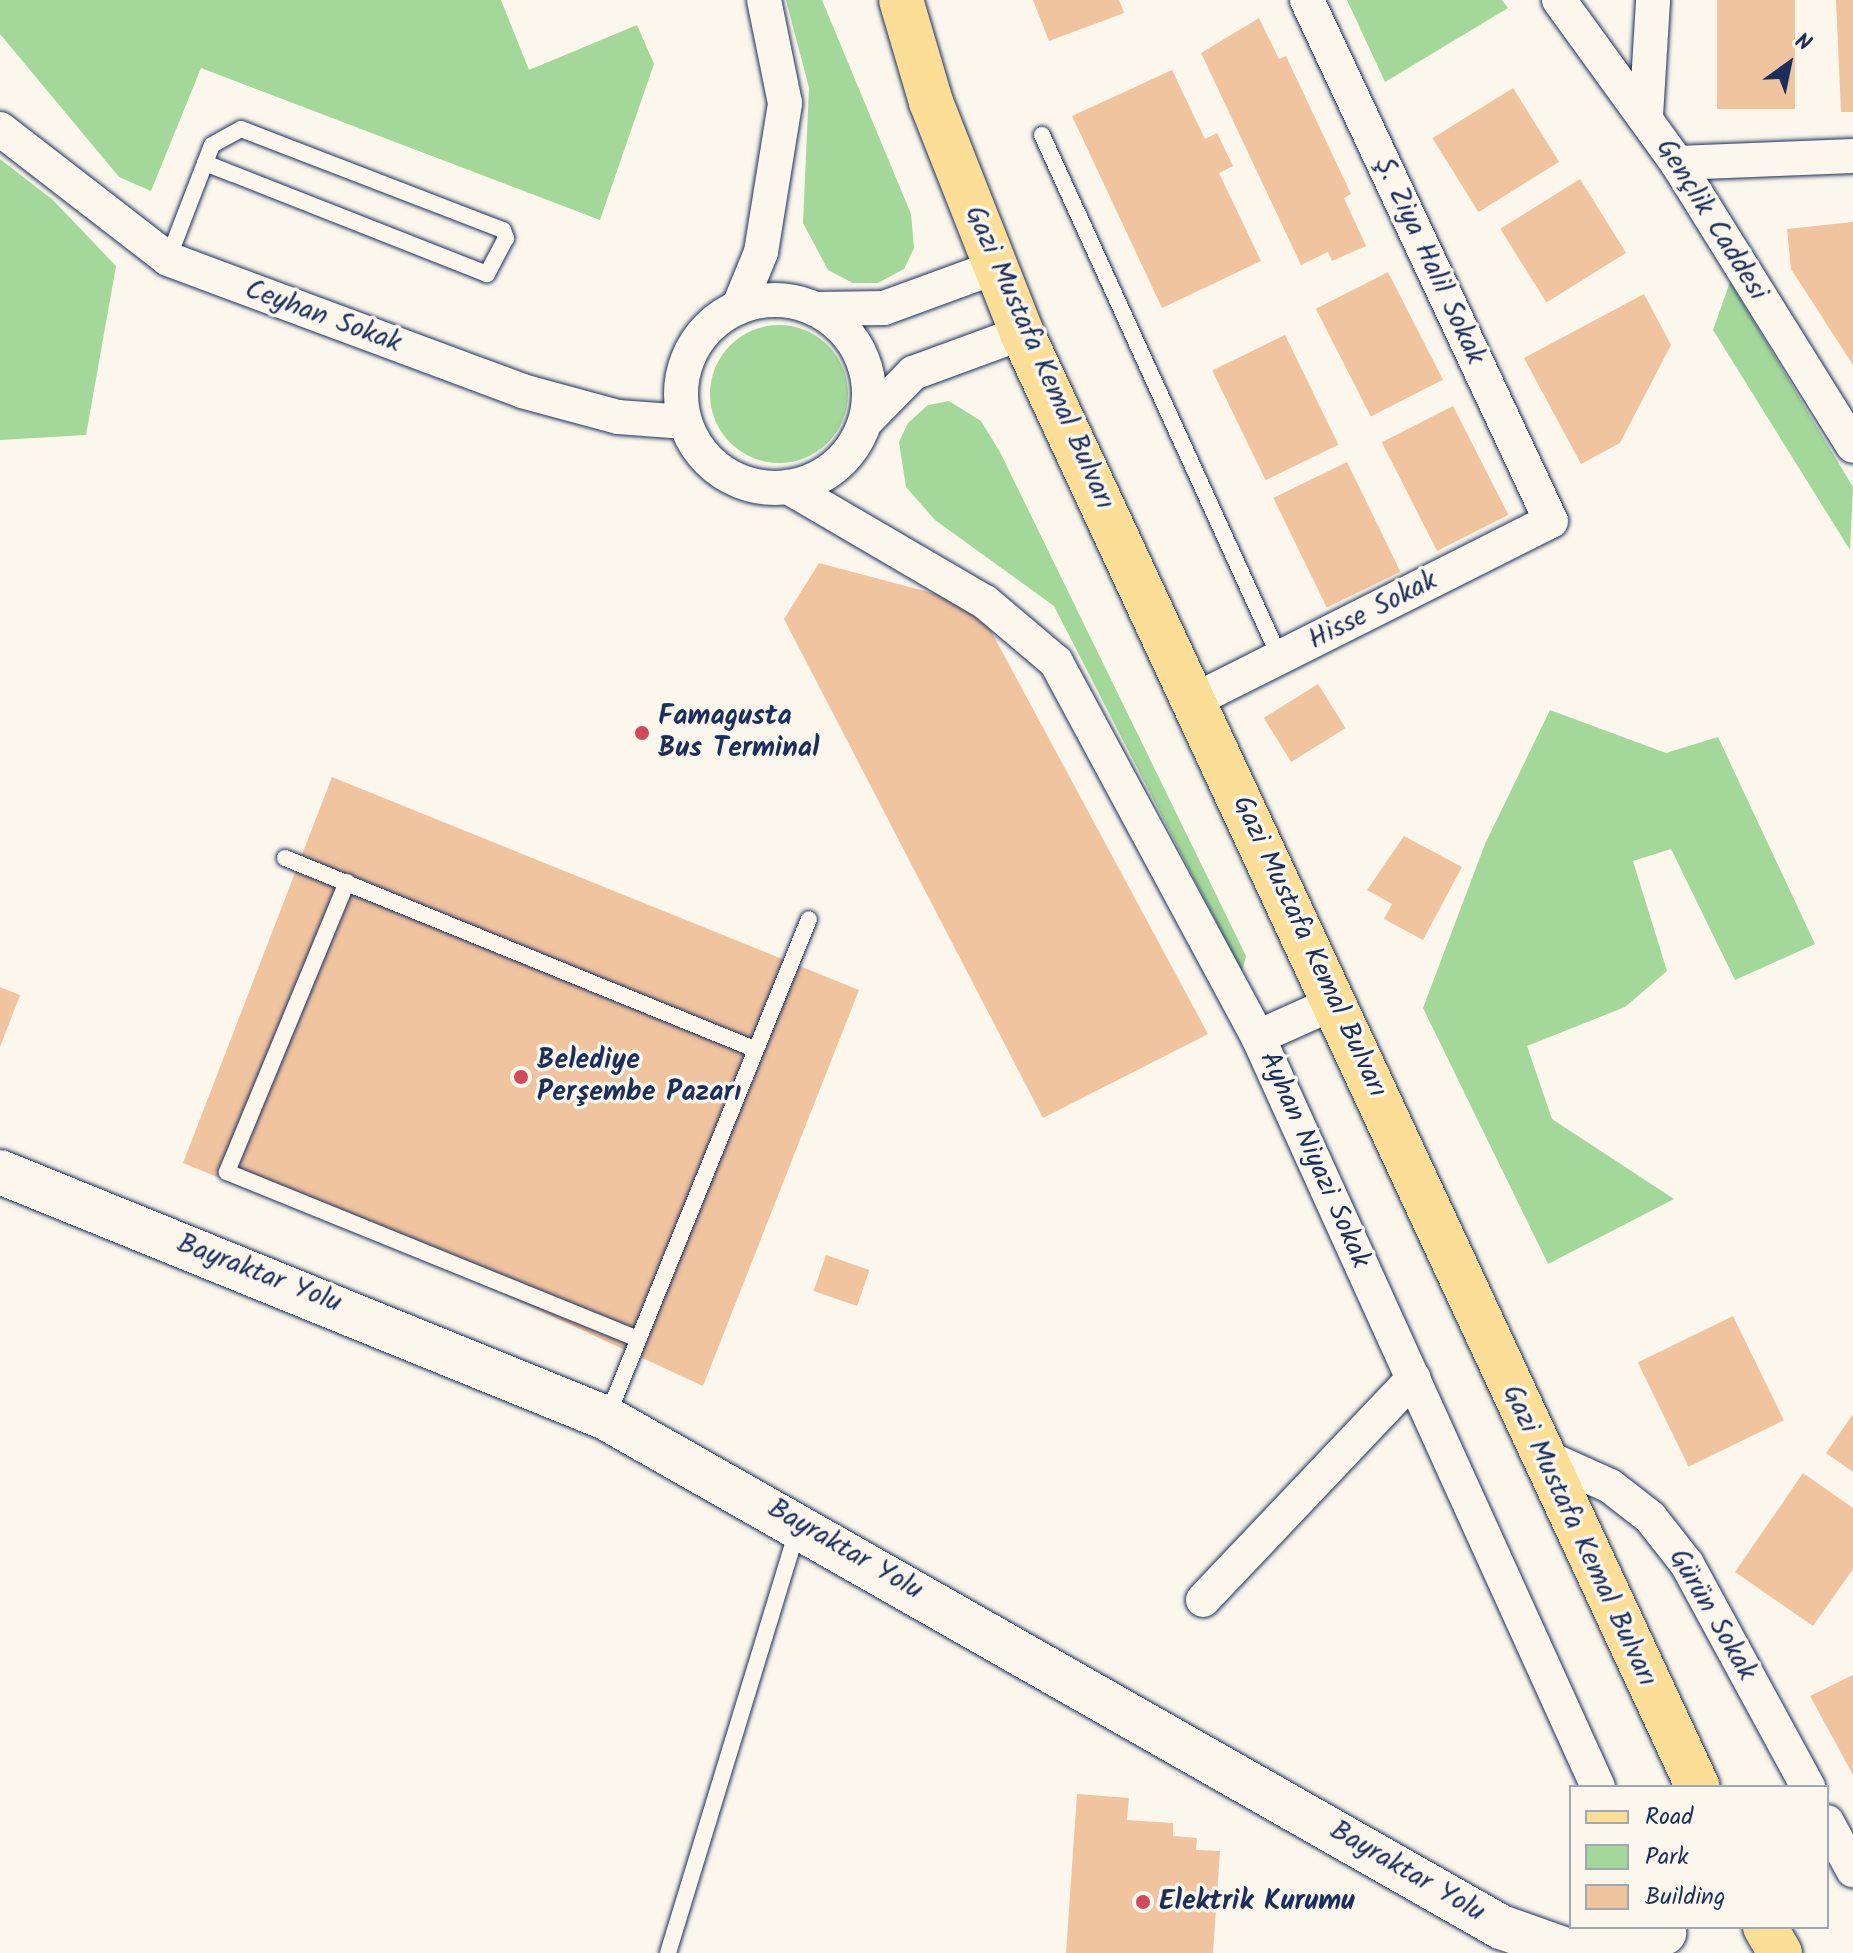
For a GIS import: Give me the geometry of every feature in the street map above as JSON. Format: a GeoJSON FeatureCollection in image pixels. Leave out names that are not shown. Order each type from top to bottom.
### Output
{"type":"FeatureCollection","features":[{"type":"Feature","properties":{"kind":"main road","name":"Gazi Mustafa Kemal Bulvarı"},"geometry":{"type":"LineString","coordinates":[[878,0],[931,102]]}},
{"type":"Feature","properties":{"kind":"main road","name":"Gazi Mustafa Kemal Bulvarı"},"geometry":{"type":"LineString","coordinates":[[901,0],[931,102],[1022,333],[1336,1002],[1539,1454],[1697,1785]]}},
{"type":"Feature","properties":{"kind":"main road"},"geometry":{"type":"LineString","coordinates":[[1766,1929],[1780,1953]]}},
{"type":"Feature","properties":{"kind":"street"},"geometry":{"type":"LineString","coordinates":[[764,0],[785,103],[761,252],[739,306],[702,334],[690,354],[681,399],[685,422],[714,466],[762,487],[788,487],[838,465],[867,420],[913,373],[1022,333]]}},
{"type":"Feature","properties":{"kind":"street","name":"Ş. Ziya Halil Sokak"},"geometry":{"type":"LineString","coordinates":[[1307,0],[1551,521]]}},
{"type":"Feature","properties":{"kind":"street","name":"Gençlik Caddesi"},"geometry":{"type":"LineString","coordinates":[[1559,0],[1646,116],[1677,163],[1853,446]]}},
{"type":"Feature","properties":{"kind":"street"},"geometry":{"type":"LineString","coordinates":[[1646,116],[1653,0]]}},
{"type":"Feature","properties":{"kind":"street","name":"Ceyhan Sokak"},"geometry":{"type":"LineString","coordinates":[[0,129],[168,259],[522,391],[618,417],[685,422]]}},
{"type":"Feature","properties":{"kind":"street"},"geometry":{"type":"LineString","coordinates":[[1677,163],[1853,156]]}},
{"type":"Feature","properties":{"kind":"street"},"geometry":{"type":"LineString","coordinates":[[739,306],[791,301],[816,309],[884,308],[996,267]]}},
{"type":"Feature","properties":{"kind":"street"},"geometry":{"type":"LineString","coordinates":[[816,309],[855,343],[870,393],[867,420]]}},
{"type":"Feature","properties":{"kind":"street","name":"Ayhan Niyazi Sokak"},"geometry":{"type":"LineString","coordinates":[[788,487],[955,583],[1056,662],[1258,1037],[1597,1785]]}},
{"type":"Feature","properties":{"kind":"street","name":"Hisse Sokak"},"geometry":{"type":"LineString","coordinates":[[1195,700],[1551,521]]}},
{"type":"Feature","properties":{"kind":"street"},"geometry":{"type":"LineString","coordinates":[[1258,1037],[1336,1002]]}},
{"type":"Feature","properties":{"kind":"street","name":"Bayraktar Yolu"},"geometry":{"type":"LineString","coordinates":[[0,1172],[606,1418],[800,1524],[1496,1940],[1566,1950],[1612,1950],[1667,1938]]}},
{"type":"Feature","properties":{"kind":"street"},"geometry":{"type":"LineString","coordinates":[[1203,1600],[1414,1378]]}},
{"type":"Feature","properties":{"kind":"street","name":"Gürün Sokak"},"geometry":{"type":"LineString","coordinates":[[1539,1454],[1610,1486],[1650,1517],[1687,1564],[1807,1785]]}},
{"type":"Feature","properties":{"kind":"street"},"geometry":{"type":"LineString","coordinates":[[1829,1826],[1853,1870]]}},
{"type":"Feature","properties":{"kind":"lane"},"geometry":{"type":"LineString","coordinates":[[168,259],[205,163],[212,145],[241,129],[503,230],[506,238],[487,274],[205,163]]}},
{"type":"Feature","properties":{"kind":"lane"},"geometry":{"type":"LineString","coordinates":[[1042,135],[1280,658]]}},
{"type":"Feature","properties":{"kind":"lane"},"geometry":{"type":"LineString","coordinates":[[285,858],[752,1048]]}},
{"type":"Feature","properties":{"kind":"lane"},"geometry":{"type":"LineString","coordinates":[[347,882],[227,1172],[635,1338]]}},
{"type":"Feature","properties":{"kind":"lane"},"geometry":{"type":"LineString","coordinates":[[606,1418],[752,1048],[809,919]]}},
{"type":"Feature","properties":{"kind":"lane"},"geometry":{"type":"LineString","coordinates":[[668,1953],[800,1524]]}},
{"type":"Feature","properties":{"kind":"green space"},"geometry":{"type":"Polygon","coordinates":[[[0,0],[501,0],[529,70],[637,25],[654,64],[600,220],[201,68],[151,191],[119,177],[0,34],[0,0]]]}},
{"type":"Feature","properties":{"kind":"green space"},"geometry":{"type":"Polygon","coordinates":[[[786,0],[822,0],[911,214],[914,248],[904,269],[878,283],[853,283],[828,270],[803,223],[809,88],[786,0]]]}},
{"type":"Feature","properties":{"kind":"green space"},"geometry":{"type":"Polygon","coordinates":[[[1347,0],[1502,0],[1508,8],[1385,82],[1347,0]]]}},
{"type":"Feature","properties":{"kind":"green space"},"geometry":{"type":"Polygon","coordinates":[[[0,159],[53,200],[116,266],[86,435],[0,440],[0,159]]]}},
{"type":"Feature","properties":{"kind":"green space"},"geometry":{"type":"Polygon","coordinates":[[[1730,282],[1853,487],[1850,550],[1713,330],[1730,282]]]}},
{"type":"Feature","properties":{"kind":"green space"},"geometry":{"type":"Polygon","coordinates":[[[779,325],[805,330],[828,345],[843,368],[848,394],[843,420],[828,443],[805,458],[779,463],[753,458],[730,443],[715,420],[710,394],[715,368],[730,345],[753,330],[779,325]]]}},
{"type":"Feature","properties":{"kind":"green space"},"geometry":{"type":"Polygon","coordinates":[[[949,401],[981,421],[1000,452],[1246,956],[1242,972],[1054,606],[935,520],[906,487],[899,442],[908,423],[928,405],[949,401]]]}},
{"type":"Feature","properties":{"kind":"green space"},"geometry":{"type":"Polygon","coordinates":[[[1550,710],[1666,753],[1718,737],[1815,944],[1735,980],[1671,849],[1633,861],[1667,971],[1625,1007],[1527,1046],[1552,1119],[1674,1199],[1548,1264],[1423,1008],[1485,844],[1550,710]]]}},
{"type":"Feature","properties":{"kind":"building"},"geometry":{"type":"Polygon","coordinates":[[[1033,0],[1119,0],[1124,13],[1049,41],[1033,0]]]}},
{"type":"Feature","properties":{"kind":"building"},"geometry":{"type":"Polygon","coordinates":[[[1717,0],[1795,0],[1795,109],[1717,109],[1717,0]]]}},
{"type":"Feature","properties":{"kind":"building"},"geometry":{"type":"Polygon","coordinates":[[[1836,0],[1853,0],[1853,112],[1841,112],[1836,0]]]}},
{"type":"Feature","properties":{"kind":"building"},"geometry":{"type":"Polygon","coordinates":[[[1259,18],[1279,59],[1286,56],[1351,194],[1344,198],[1366,246],[1332,261],[1328,252],[1301,265],[1201,53],[1259,18]]]}},
{"type":"Feature","properties":{"kind":"building"},"geometry":{"type":"Polygon","coordinates":[[[1172,70],[1205,139],[1217,133],[1233,166],[1219,173],[1261,261],[1162,308],[1072,116],[1172,70]]]}},
{"type":"Feature","properties":{"kind":"building"},"geometry":{"type":"Polygon","coordinates":[[[1513,88],[1559,162],[1479,212],[1432,138],[1513,88]]]}},
{"type":"Feature","properties":{"kind":"building"},"geometry":{"type":"Polygon","coordinates":[[[1580,179],[1626,253],[1546,303],[1500,229],[1580,179]]]}},
{"type":"Feature","properties":{"kind":"building"},"geometry":{"type":"Polygon","coordinates":[[[1853,222],[1853,365],[1791,269],[1787,229],[1853,222]]]}},
{"type":"Feature","properties":{"kind":"building"},"geometry":{"type":"Polygon","coordinates":[[[1388,272],[1443,380],[1371,417],[1316,309],[1388,272]]]}},
{"type":"Feature","properties":{"kind":"building"},"geometry":{"type":"Polygon","coordinates":[[[1644,294],[1671,345],[1620,443],[1581,464],[1524,358],[1644,294]]]}},
{"type":"Feature","properties":{"kind":"building"},"geometry":{"type":"Polygon","coordinates":[[[1285,335],[1338,445],[1266,480],[1212,371],[1285,335]]]}},
{"type":"Feature","properties":{"kind":"building"},"geometry":{"type":"Polygon","coordinates":[[[1453,406],[1508,515],[1437,551],[1382,442],[1453,406]]]}},
{"type":"Feature","properties":{"kind":"building"},"geometry":{"type":"Polygon","coordinates":[[[1347,462],[1400,572],[1327,608],[1273,498],[1347,462]]]}},
{"type":"Feature","properties":{"kind":"building"},"geometry":{"type":"Polygon","coordinates":[[[819,563],[977,605],[1208,1034],[1043,1118],[784,619],[819,563]]]}},
{"type":"Feature","properties":{"kind":"building"},"geometry":{"type":"Polygon","coordinates":[[[1318,684],[1346,728],[1291,762],[1264,718],[1318,684]]]}},
{"type":"Feature","properties":{"kind":"building","name":"Belediye Perşembe Pazarı"},"geometry":{"type":"Polygon","coordinates":[[[332,777],[859,990],[703,1386],[493,1289],[183,1163],[332,777]]]}},
{"type":"Feature","properties":{"kind":"building"},"geometry":{"type":"Polygon","coordinates":[[[1404,836],[1462,867],[1423,940],[1384,919],[1392,904],[1367,890],[1404,836]]]}},
{"type":"Feature","properties":{"kind":"building"},"geometry":{"type":"Polygon","coordinates":[[[0,987],[20,995],[0,1047],[0,987]]]}},
{"type":"Feature","properties":{"kind":"building"},"geometry":{"type":"Polygon","coordinates":[[[826,1255],[869,1270],[857,1306],[814,1291],[826,1255]]]}},
{"type":"Feature","properties":{"kind":"building"},"geometry":{"type":"Polygon","coordinates":[[[1733,1316],[1784,1420],[1689,1467],[1638,1362],[1733,1316]]]}},
{"type":"Feature","properties":{"kind":"building"},"geometry":{"type":"Polygon","coordinates":[[[1853,1414],[1853,1472],[1826,1453],[1853,1414]]]}},
{"type":"Feature","properties":{"kind":"building"},"geometry":{"type":"Polygon","coordinates":[[[1803,1473],[1853,1508],[1853,1569],[1813,1626],[1735,1572],[1803,1473]]]}},
{"type":"Feature","properties":{"kind":"building"},"geometry":{"type":"Polygon","coordinates":[[[1853,1675],[1853,1775],[1810,1696],[1853,1675]]]}},
{"type":"Feature","properties":{"kind":"building","name":"Elektrik Kurumu"},"geometry":{"type":"Polygon","coordinates":[[[1077,1794],[1129,1798],[1127,1820],[1173,1823],[1173,1836],[1197,1838],[1196,1850],[1220,1851],[1213,1953],[1066,1953],[1077,1794]]]}},
{"type":"Feature","properties":{"kind":"place","name":"Famagusta Bus Terminal"},"geometry":{"type":"Point","coordinates":[642,733]}},
{"type":"Feature","properties":{"kind":"place","name":"Belediye Perşembe Pazarı"},"geometry":{"type":"Point","coordinates":[521,1077]}},
{"type":"Feature","properties":{"kind":"place","name":"Elektrik Kurumu"},"geometry":{"type":"Point","coordinates":[1143,1902]}}]}
